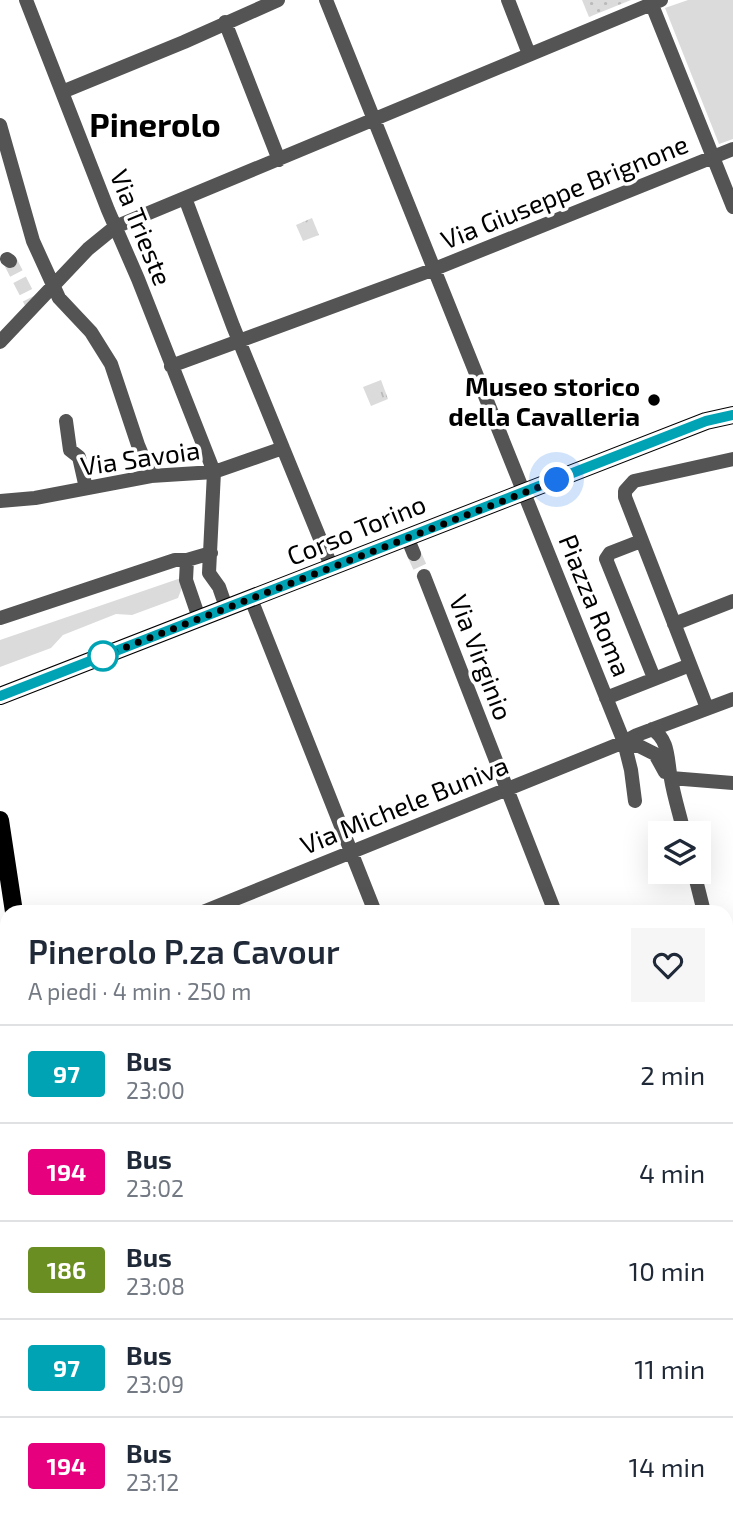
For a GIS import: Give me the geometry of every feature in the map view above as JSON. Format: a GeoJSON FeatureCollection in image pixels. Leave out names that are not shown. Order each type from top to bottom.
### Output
{"type":"FeatureCollection","features":[{"type":"Feature","properties":{"kind":"main road","name":"Corso Torino"},"geometry":{"type":"LineString","coordinates":[[0,696],[332,568],[411,546],[525,492],[706,421],[733,415]]}},
{"type":"Feature","properties":{"kind":"main road"},"geometry":{"type":"LineString","coordinates":[[0,820],[13,905]]}},
{"type":"Feature","properties":{"kind":"street","name":"Via Trieste"},"geometry":{"type":"LineString","coordinates":[[26,0],[214,472]]}},
{"type":"Feature","properties":{"kind":"street"},"geometry":{"type":"LineString","coordinates":[[62,92],[278,0]]}},
{"type":"Feature","properties":{"kind":"street","name":"Piazza Roma"},"geometry":{"type":"LineString","coordinates":[[326,0],[432,270],[525,492],[624,742]]}},
{"type":"Feature","properties":{"kind":"street"},"geometry":{"type":"LineString","coordinates":[[508,0],[529,54]]}},
{"type":"Feature","properties":{"kind":"street"},"geometry":{"type":"LineString","coordinates":[[0,342],[32,304],[88,249],[115,227],[654,1],[733,207]]}},
{"type":"Feature","properties":{"kind":"street"},"geometry":{"type":"LineString","coordinates":[[225,22],[279,160]]}},
{"type":"Feature","properties":{"kind":"street"},"geometry":{"type":"LineString","coordinates":[[0,125],[33,241],[53,286],[68,309],[91,332],[111,364],[151,476]]}},
{"type":"Feature","properties":{"kind":"street","name":"Via Giuseppe Brignone"},"geometry":{"type":"LineString","coordinates":[[172,366],[432,270],[733,149]]}},
{"type":"Feature","properties":{"kind":"street"},"geometry":{"type":"LineString","coordinates":[[185,198],[332,568]]}},
{"type":"Feature","properties":{"kind":"street"},"geometry":{"type":"LineString","coordinates":[[66,421],[70,450],[79,457],[86,488]]}},
{"type":"Feature","properties":{"kind":"street","name":"Via Savoia"},"geometry":{"type":"LineString","coordinates":[[0,501],[35,498],[151,476],[214,472],[283,448]]}},
{"type":"Feature","properties":{"kind":"street"},"geometry":{"type":"LineString","coordinates":[[707,708],[625,497],[627,487],[634,481],[733,459]]}},
{"type":"Feature","properties":{"kind":"street"},"geometry":{"type":"LineString","coordinates":[[209,573],[214,472]]}},
{"type":"Feature","properties":{"kind":"street","name":"Piazza Roma"},"geometry":{"type":"LineString","coordinates":[[641,541],[610,553],[606,559],[654,678]]}},
{"type":"Feature","properties":{"kind":"street"},"geometry":{"type":"LineString","coordinates":[[0,618],[174,560],[187,560],[211,553]]}},
{"type":"Feature","properties":{"kind":"street"},"geometry":{"type":"LineString","coordinates":[[187,560],[194,569],[209,573],[219,587],[226,607]]}},
{"type":"Feature","properties":{"kind":"street"},"geometry":{"type":"LineString","coordinates":[[187,560],[186,580],[199,618]]}},
{"type":"Feature","properties":{"kind":"street","name":"Via Virginio"},"geometry":{"type":"LineString","coordinates":[[424,576],[552,905]]}},
{"type":"Feature","properties":{"kind":"street"},"geometry":{"type":"LineString","coordinates":[[251,598],[372,905]]}},
{"type":"Feature","properties":{"kind":"street"},"geometry":{"type":"LineString","coordinates":[[674,624],[733,601]]}},
{"type":"Feature","properties":{"kind":"street","name":"Piazza Roma"},"geometry":{"type":"LineString","coordinates":[[606,698],[690,665]]}},
{"type":"Feature","properties":{"kind":"street","name":"Via Michele Buniva"},"geometry":{"type":"LineString","coordinates":[[220,905],[652,729],[733,699]]}},
{"type":"Feature","properties":{"kind":"street"},"geometry":{"type":"LineString","coordinates":[[651,752],[652,729]]}},
{"type":"Feature","properties":{"kind":"street"},"geometry":{"type":"LineString","coordinates":[[652,729],[659,734],[666,748],[681,821]]}},
{"type":"Feature","properties":{"kind":"street"},"geometry":{"type":"LineString","coordinates":[[624,742],[627,746],[639,747],[658,757],[663,771],[671,778],[733,783]]}},
{"type":"Feature","properties":{"kind":"street"},"geometry":{"type":"LineString","coordinates":[[624,742],[635,801]]}},
{"type":"Feature","properties":{"kind":"street"},"geometry":{"type":"LineString","coordinates":[[697,884],[702,905]]}},
{"type":"Feature","properties":{"kind":"green space"},"geometry":{"type":"Polygon","coordinates":[[[582,0],[631,0],[589,17],[582,0]]]}},
{"type":"Feature","properties":{"kind":"green space"},"geometry":{"type":"Polygon","coordinates":[[[688,0],[733,0],[733,139],[719,144],[665,8],[688,0]]]}},
{"type":"Feature","properties":{"kind":"green space"},"geometry":{"type":"Polygon","coordinates":[[[312,218],[319,235],[303,241],[296,225],[312,218]]]}},
{"type":"Feature","properties":{"kind":"green space"},"geometry":{"type":"Polygon","coordinates":[[[381,380],[388,399],[371,406],[363,387],[381,380]]]}},
{"type":"Feature","properties":{"kind":"green space"},"geometry":{"type":"Polygon","coordinates":[[[181,578],[183,585],[178,598],[132,615],[116,614],[63,635],[51,648],[0,667],[0,640],[181,578]]]}},
{"type":"Feature","properties":{"kind":"tunnel"},"geometry":{"type":"LineString","coordinates":[[10,261],[31,302]]}},
{"type":"Feature","properties":{"kind":"tunnel"},"geometry":{"type":"LineString","coordinates":[[414,554],[424,576]]}},
{"type":"Feature","properties":{"kind":"bus line","name":"97"},"geometry":{"type":"LineString","coordinates":[[0,696],[706,421],[733,415]]}},
{"type":"Feature","properties":{"kind":"place","name":"Museo storico della Cavalleria"},"geometry":{"type":"Point","coordinates":[654,400]}},
{"type":"Feature","properties":{"kind":"district","name":"Pinerolo"},"geometry":{"type":"Point","coordinates":[155,124]}},
{"type":"Feature","properties":{"kind":"route"},"geometry":{"type":"LineString","coordinates":[[103,656],[557,480]]}}]}
